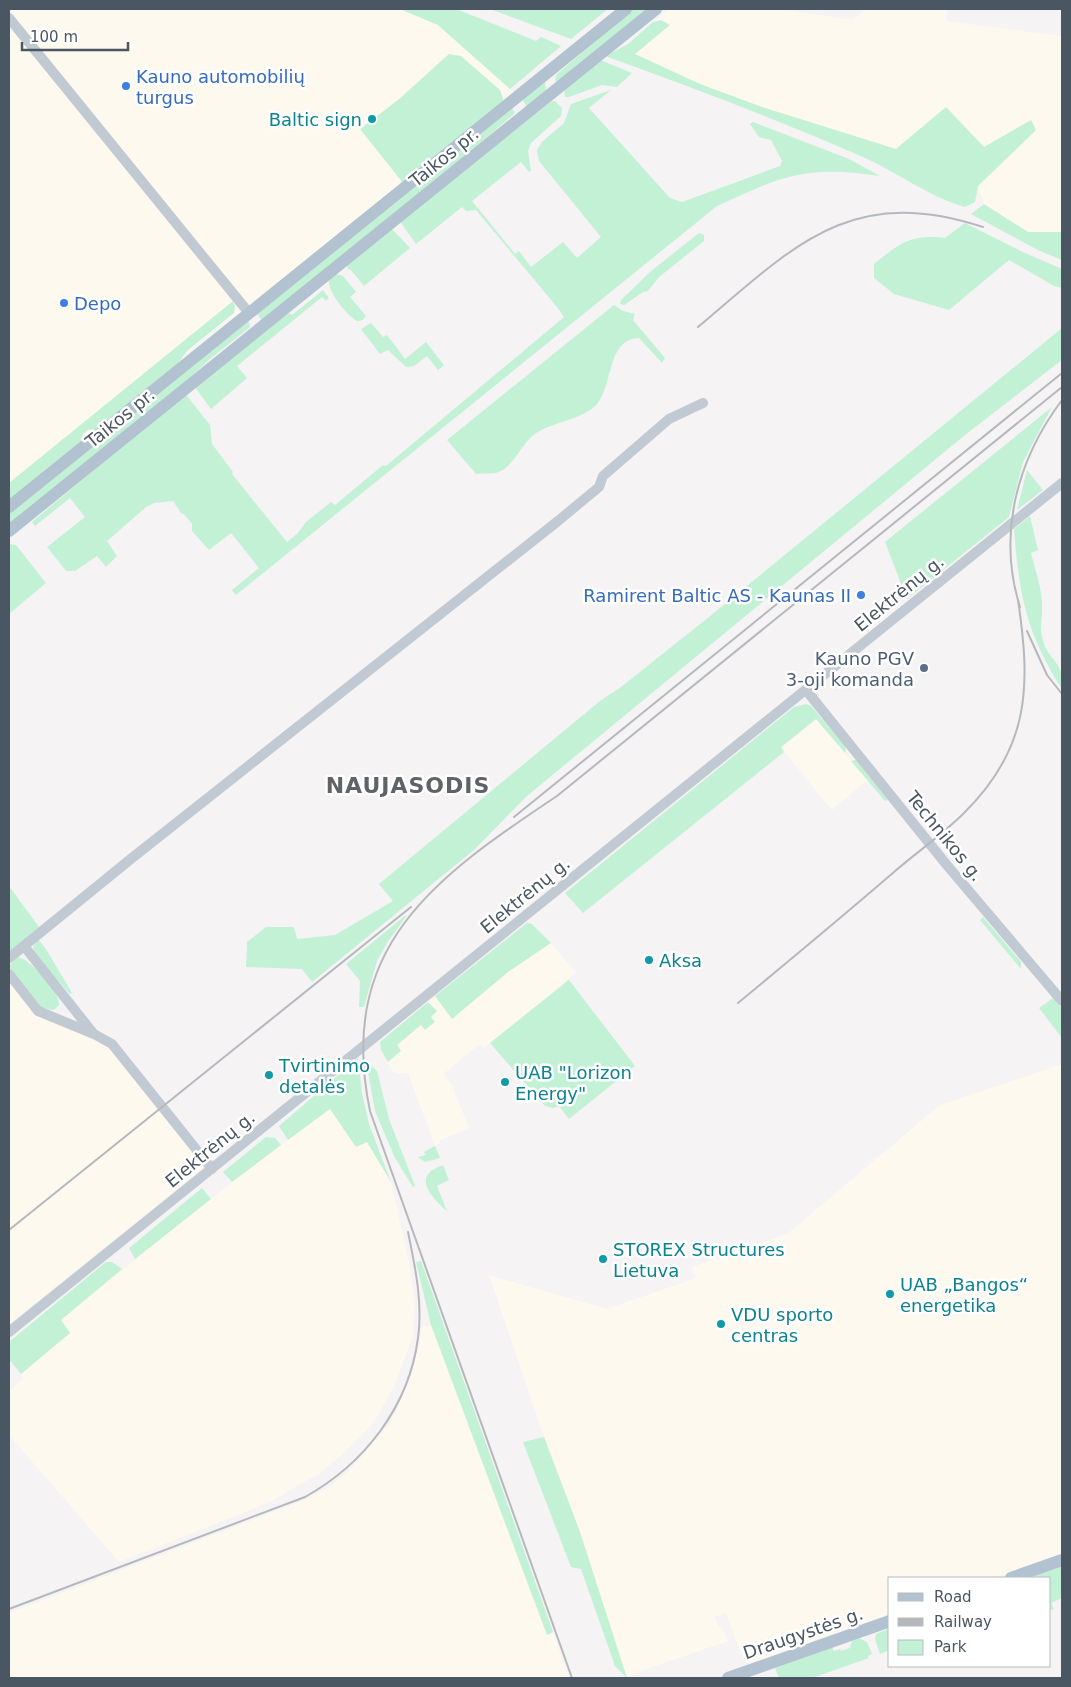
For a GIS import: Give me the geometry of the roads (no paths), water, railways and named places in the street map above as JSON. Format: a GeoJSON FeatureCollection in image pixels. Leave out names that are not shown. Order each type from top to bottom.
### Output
{"type":"FeatureCollection","features":[{"type":"Feature","properties":{"kind":"main road","name":"Taikos pr."},"geometry":{"type":"LineString","coordinates":[[9,508],[626,9]]}},
{"type":"Feature","properties":{"kind":"main road","name":"Taikos pr."},"geometry":{"type":"LineString","coordinates":[[9,531],[656,9]]}},
{"type":"Feature","properties":{"kind":"main road"},"geometry":{"type":"LineString","coordinates":[[550,71],[549,82],[554,90]]}},
{"type":"Feature","properties":{"kind":"main road"},"geometry":{"type":"LineString","coordinates":[[514,100],[520,110],[520,119]]}},
{"type":"Feature","properties":{"kind":"main road"},"geometry":{"type":"LineString","coordinates":[[249,313],[253,320],[254,333]]}},
{"type":"Feature","properties":{"kind":"main road"},"geometry":{"type":"LineString","coordinates":[[1015,1577],[1062,1560]]}},
{"type":"Feature","properties":{"kind":"main road","name":"Draugystės g."},"geometry":{"type":"LineString","coordinates":[[728,1678],[888,1622]]}},
{"type":"Feature","properties":{"kind":"street"},"geometry":{"type":"LineString","coordinates":[[9,18],[249,313]]}},
{"type":"Feature","properties":{"kind":"street"},"geometry":{"type":"LineString","coordinates":[[9,958],[558,521],[599,487],[603,476],[669,419],[703,403]]}},
{"type":"Feature","properties":{"kind":"street","name":"Elektrėnų g."},"geometry":{"type":"LineString","coordinates":[[9,1332],[1062,483]]}},
{"type":"Feature","properties":{"kind":"street","name":"Technikos g."},"geometry":{"type":"LineString","coordinates":[[806,690],[946,864],[1062,1001]]}},
{"type":"Feature","properties":{"kind":"street"},"geometry":{"type":"LineString","coordinates":[[24,946],[94,1034]]}},
{"type":"Feature","properties":{"kind":"street"},"geometry":{"type":"LineString","coordinates":[[9,974],[38,1011],[94,1034],[115,1048],[212,1168]]}},
{"type":"Feature","properties":{"kind":"railway"},"geometry":{"type":"LineString","coordinates":[[698,327],[764,271],[795,249],[826,230],[859,218],[896,213],[936,215],[983,227]]}},
{"type":"Feature","properties":{"kind":"railway"},"geometry":{"type":"LineString","coordinates":[[514,817],[1062,373]]}},
{"type":"Feature","properties":{"kind":"railway"},"geometry":{"type":"LineString","coordinates":[[572,1678],[370,1111],[363,1054],[368,1004],[382,961],[405,923],[435,888],[471,857],[512,826],[557,796],[1062,387]]}},
{"type":"Feature","properties":{"kind":"railway"},"geometry":{"type":"LineString","coordinates":[[1020,607],[1013,580],[1011,552],[1011,525],[1016,499],[1033,447],[1046,423],[1062,400]]}},
{"type":"Feature","properties":{"kind":"railway"},"geometry":{"type":"LineString","coordinates":[[738,1003],[947,829],[986,789],[1014,740],[1021,714],[1024,688],[1024,660],[1018,600]]}},
{"type":"Feature","properties":{"kind":"railway"},"geometry":{"type":"LineString","coordinates":[[1027,631],[1047,675],[1062,694]]}},
{"type":"Feature","properties":{"kind":"railway"},"geometry":{"type":"LineString","coordinates":[[9,1230],[411,907]]}},
{"type":"Feature","properties":{"kind":"railway"},"geometry":{"type":"LineString","coordinates":[[9,1609],[305,1497],[326,1484],[346,1468],[380,1431],[394,1410],[405,1387],[413,1363],[418,1338],[420,1311],[418,1285],[408,1232]]}},
{"type":"Feature","properties":{"kind":"place","name":"Kauno automobilių turgus"},"geometry":{"type":"Point","coordinates":[126,86]}},
{"type":"Feature","properties":{"kind":"place","name":"Baltic sign"},"geometry":{"type":"Point","coordinates":[372,119]}},
{"type":"Feature","properties":{"kind":"place","name":"Depo"},"geometry":{"type":"Point","coordinates":[64,303]}},
{"type":"Feature","properties":{"kind":"place","name":"Ramirent Baltic AS - Kaunas II"},"geometry":{"type":"Point","coordinates":[861,595]}},
{"type":"Feature","properties":{"kind":"place","name":"Kauno PGV 3-oji komanda"},"geometry":{"type":"Point","coordinates":[924,668]}},
{"type":"Feature","properties":{"kind":"place","name":"Aksa"},"geometry":{"type":"Point","coordinates":[649,960]}},
{"type":"Feature","properties":{"kind":"place","name":"Tvirtinimo detalės"},"geometry":{"type":"Point","coordinates":[269,1075]}},
{"type":"Feature","properties":{"kind":"place","name":"UAB \"Lorizon Energy\""},"geometry":{"type":"Point","coordinates":[505,1082]}},
{"type":"Feature","properties":{"kind":"place","name":"STOREX Structures Lietuva"},"geometry":{"type":"Point","coordinates":[603,1259]}},
{"type":"Feature","properties":{"kind":"place","name":"UAB „Bangos“ energetika"},"geometry":{"type":"Point","coordinates":[890,1294]}},
{"type":"Feature","properties":{"kind":"place","name":"VDU sporto centras"},"geometry":{"type":"Point","coordinates":[721,1324]}},
{"type":"Feature","properties":{"kind":"district","name":"NAUJASODIS"},"geometry":{"type":"Point","coordinates":[408,785]}}]}
